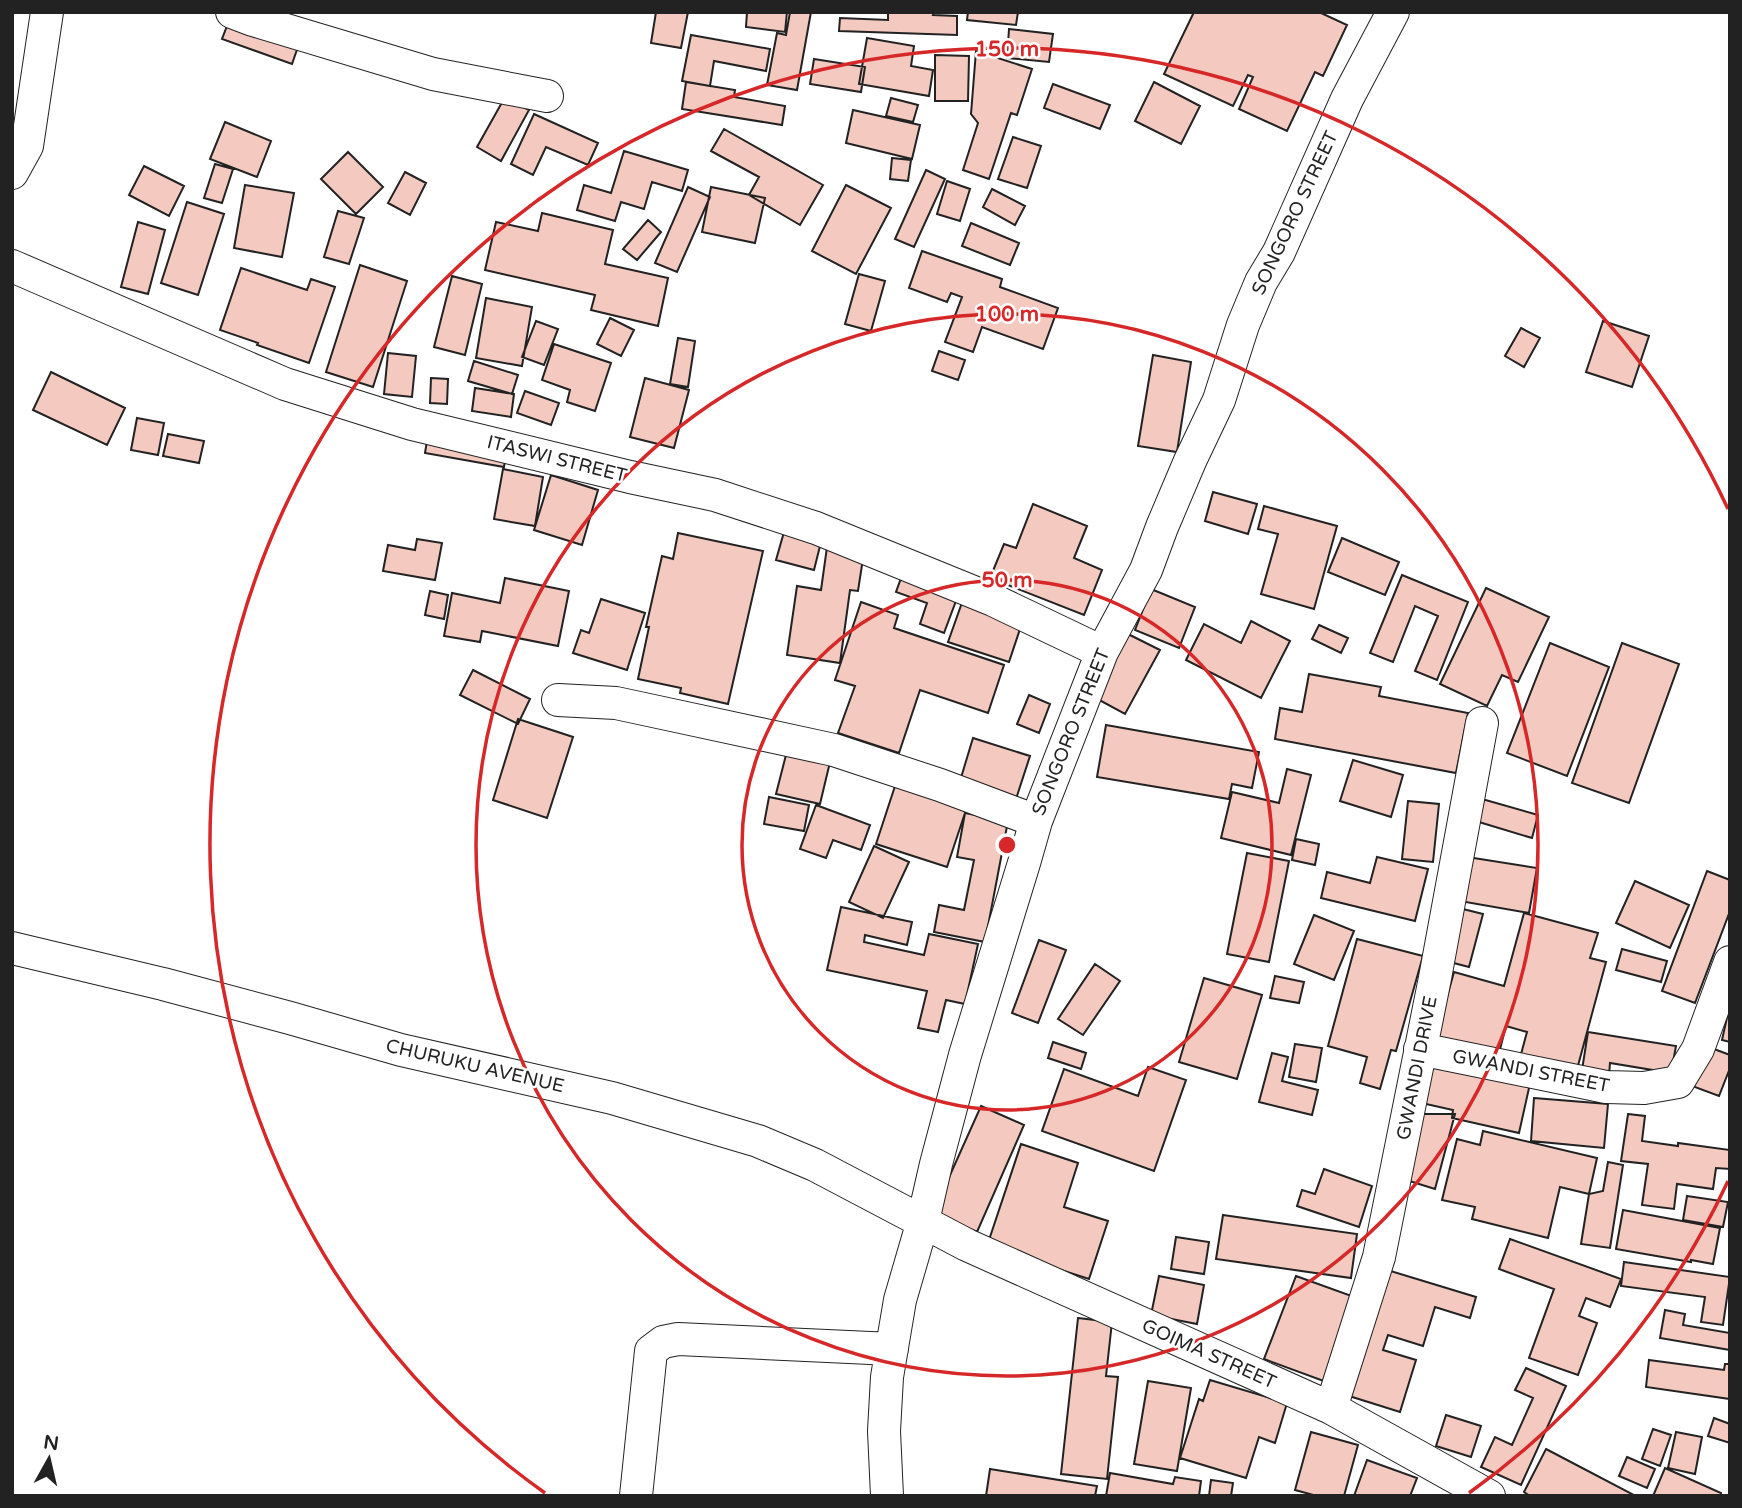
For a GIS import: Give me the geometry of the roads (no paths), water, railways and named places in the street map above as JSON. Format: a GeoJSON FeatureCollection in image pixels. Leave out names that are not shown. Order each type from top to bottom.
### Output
{"type":"FeatureCollection","features":[{"type":"Feature","properties":{"kind":"street"},"geometry":{"type":"LineString","coordinates":[[12,173],[27,146],[47,12]]}},
{"type":"Feature","properties":{"kind":"street"},"geometry":{"type":"LineString","coordinates":[[232,12],[433,74],[547,96]]}},
{"type":"Feature","properties":{"kind":"street","name":"SONGORO STREET"},"geometry":{"type":"LineString","coordinates":[[887,1496],[884,1431],[887,1377],[900,1300],[965,1055],[1036,821],[1102,652],[1146,569],[1219,400],[1243,325],[1261,282],[1279,252],[1347,99],[1394,12]]}},
{"type":"Feature","properties":{"kind":"street","name":"ITASWI STREET"},"geometry":{"type":"LineString","coordinates":[[12,266],[285,384],[412,424],[715,495],[816,528],[993,600],[1102,652]]}},
{"type":"Feature","properties":{"kind":"street"},"geometry":{"type":"LineString","coordinates":[[558,700],[616,703],[834,750],[940,785],[1036,821]]}},
{"type":"Feature","properties":{"kind":"street","name":"GWANDI DRIVE"},"geometry":{"type":"LineString","coordinates":[[1331,1408],[1379,1257],[1482,723]]}},
{"type":"Feature","properties":{"kind":"street","name":"CHURUKU AVENUE"},"geometry":{"type":"LineString","coordinates":[[12,948],[176,987],[401,1050],[612,1098],[758,1141],[815,1165],[923,1221]]}},
{"type":"Feature","properties":{"kind":"street","name":"GWANDI STREET"},"geometry":{"type":"LineString","coordinates":[[1420,1049],[1606,1087],[1644,1088],[1678,1082],[1698,1049],[1730,962]]}},
{"type":"Feature","properties":{"kind":"street","name":"GOIMA STREET"},"geometry":{"type":"LineString","coordinates":[[923,1221],[967,1245],[1331,1408],[1489,1496]]}},
{"type":"Feature","properties":{"kind":"street"},"geometry":{"type":"LineString","coordinates":[[636,1496],[652,1352],[663,1342],[678,1339],[892,1349]]}}]}
